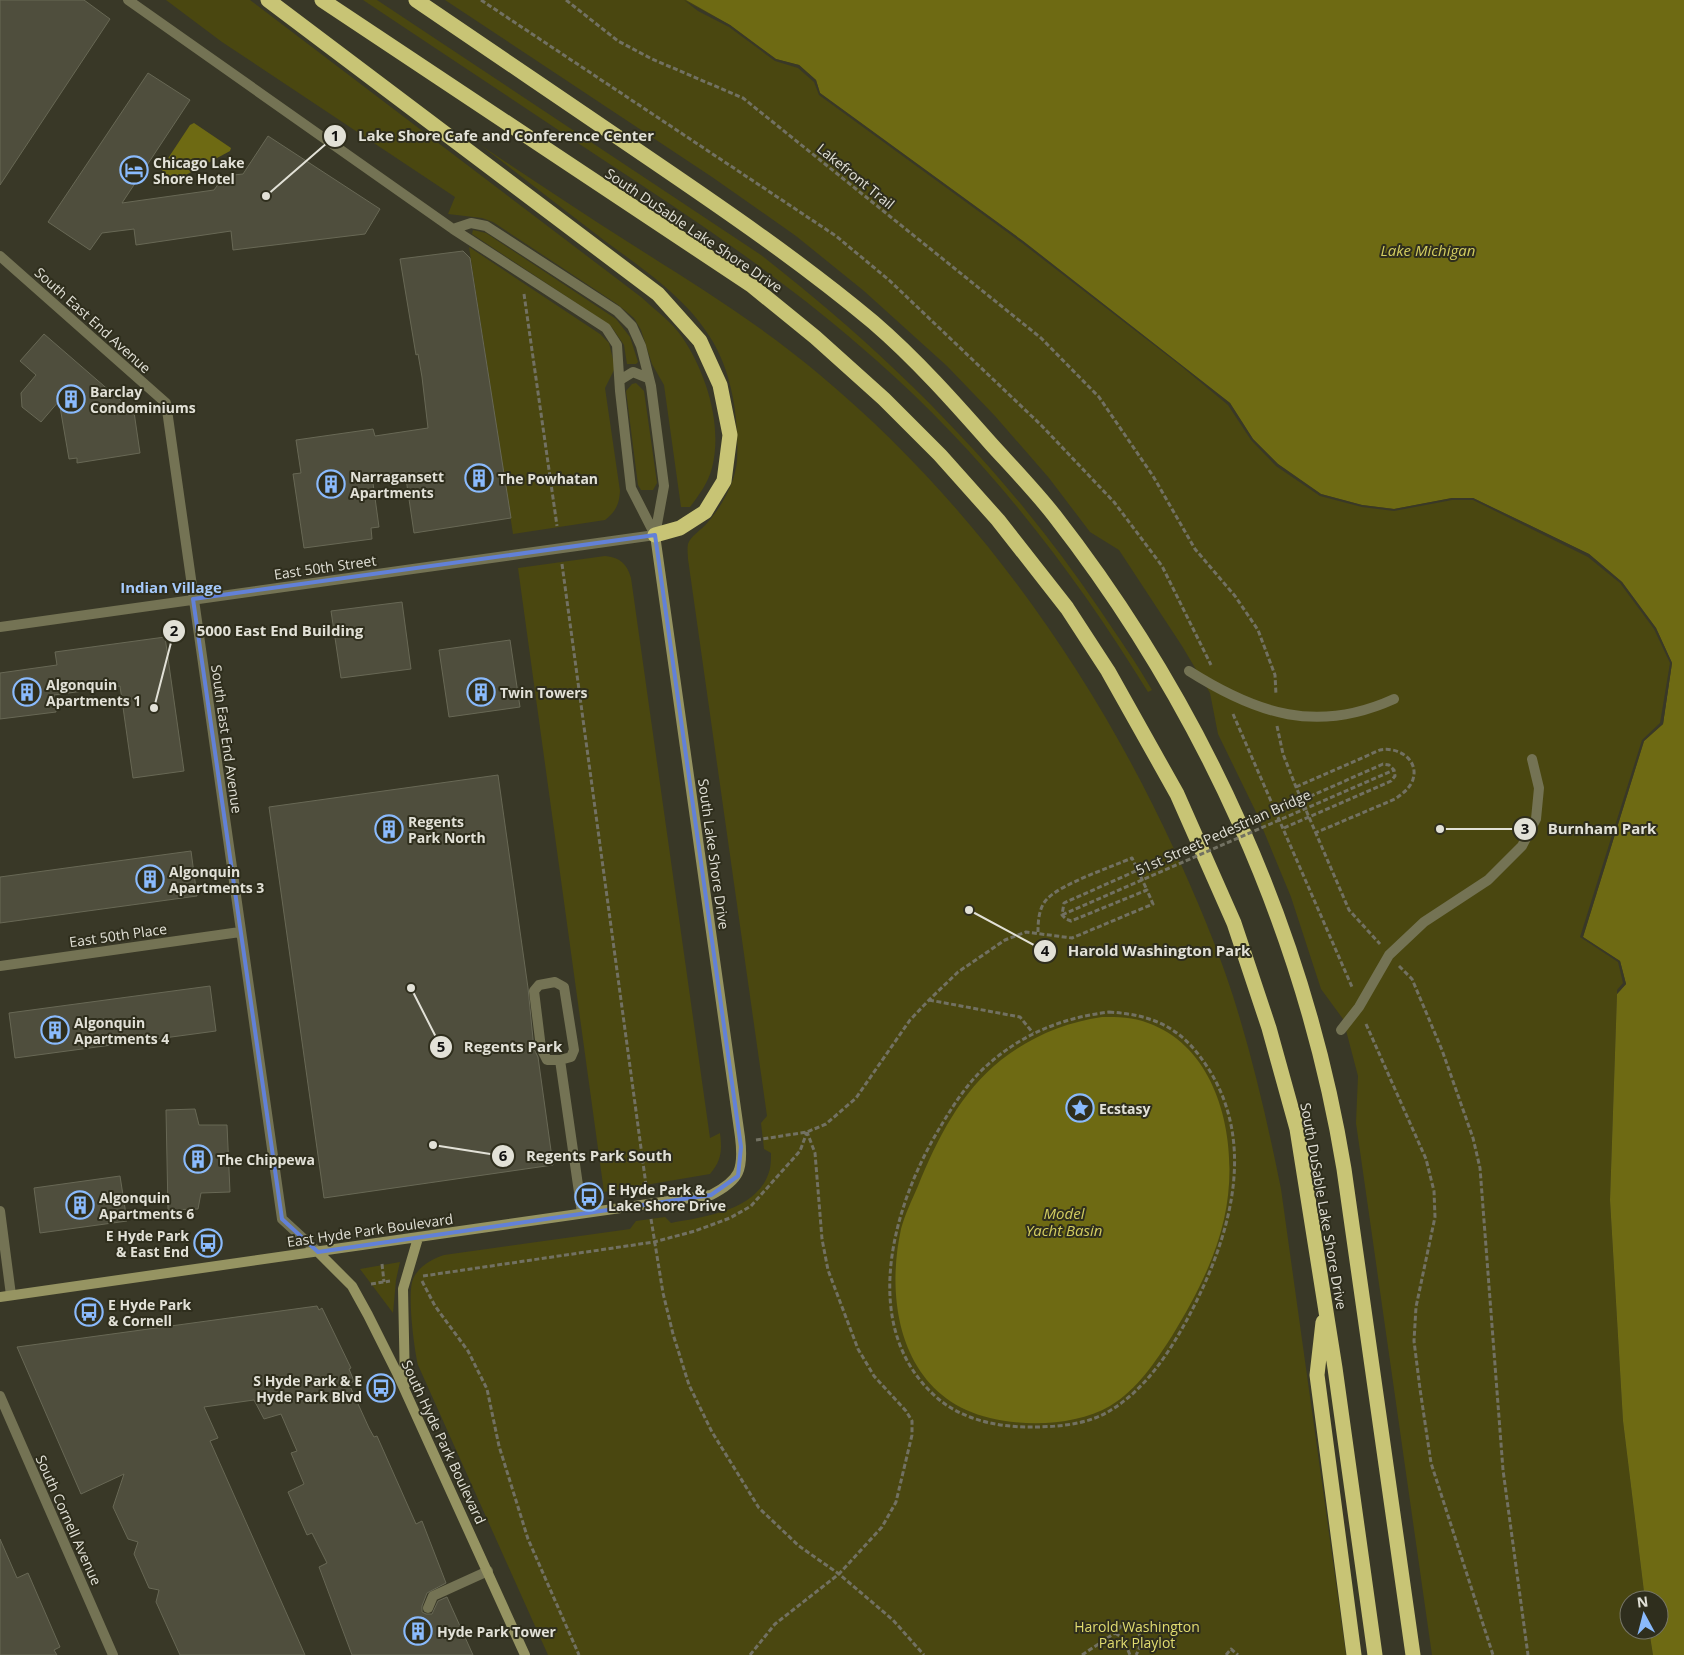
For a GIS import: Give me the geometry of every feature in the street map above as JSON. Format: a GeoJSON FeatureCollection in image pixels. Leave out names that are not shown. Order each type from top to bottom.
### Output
{"type":"FeatureCollection","features":[{"type":"Feature","properties":{"kind":"highway"},"geometry":{"type":"LineString","coordinates":[[268,0],[658,294],[700,341],[720,384],[730,435],[724,481],[705,512],[680,528],[655,535]]}},
{"type":"Feature","properties":{"kind":"highway","name":"South DuSable Lake Shore Drive"},"geometry":{"type":"LineString","coordinates":[[322,0],[750,285],[815,337],[884,399],[940,455],[998,520],[1067,608],[1108,671],[1177,794],[1234,923],[1269,1028],[1297,1129],[1325,1304],[1375,1655]]}},
{"type":"Feature","properties":{"kind":"highway","name":"South DuSable Lake Shore Drive"},"geometry":{"type":"LineString","coordinates":[[416,0],[780,247],[877,325],[953,401],[1052,512],[1150,650],[1210,759],[1250,846],[1276,911],[1318,1044],[1337,1123],[1413,1655]]}},
{"type":"Feature","properties":{"kind":"highway"},"geometry":{"type":"LineString","coordinates":[[1325,1304],[1317,1375],[1354,1655]]}},
{"type":"Feature","properties":{"kind":"street"},"geometry":{"type":"LineString","coordinates":[[128,0],[454,229],[606,328],[617,346],[631,488],[655,535]]}},
{"type":"Feature","properties":{"kind":"street"},"geometry":{"type":"LineString","coordinates":[[454,229],[470,223],[486,226],[617,311],[632,326],[641,346],[651,386],[664,486],[655,535]]}},
{"type":"Feature","properties":{"kind":"street","name":"South East End Avenue"},"geometry":{"type":"LineString","coordinates":[[0,256],[166,404],[282,1219],[318,1252]]}},
{"type":"Feature","properties":{"kind":"street"},"geometry":{"type":"LineString","coordinates":[[620,380],[633,372],[648,378]]}},
{"type":"Feature","properties":{"kind":"street","name":"East 50th Street"},"geometry":{"type":"LineString","coordinates":[[0,627],[655,535]]}},
{"type":"Feature","properties":{"kind":"street","name":"South Lake Shore Drive"},"geometry":{"type":"LineString","coordinates":[[655,535],[741,1147],[741,1168],[738,1176]]}},
{"type":"Feature","properties":{"kind":"street"},"geometry":{"type":"LineString","coordinates":[[1189,671],[1232,696],[1276,712],[1314,718],[1323,719],[1367,711],[1394,699]]}},
{"type":"Feature","properties":{"kind":"street"},"geometry":{"type":"LineString","coordinates":[[1341,1030],[1359,1007],[1389,955],[1424,922],[1488,880],[1522,846],[1536,819],[1539,788],[1532,759]]}},
{"type":"Feature","properties":{"kind":"street","name":"East 50th Place"},"geometry":{"type":"LineString","coordinates":[[0,966],[240,932]]}},
{"type":"Feature","properties":{"kind":"street"},"geometry":{"type":"LineString","coordinates":[[555,982],[564,987],[574,1050],[571,1057],[560,1060],[547,1060],[541,1048],[534,992],[539,985],[555,982]]}},
{"type":"Feature","properties":{"kind":"street"},"geometry":{"type":"LineString","coordinates":[[560,1060],[582,1214]]}},
{"type":"Feature","properties":{"kind":"street","name":"East Hyde Park Boulevard"},"geometry":{"type":"LineString","coordinates":[[0,1297],[711,1196],[726,1188],[738,1176]]}},
{"type":"Feature","properties":{"kind":"street"},"geometry":{"type":"LineString","coordinates":[[0,1211],[11,1295]]}},
{"type":"Feature","properties":{"kind":"street"},"geometry":{"type":"LineString","coordinates":[[405,1390],[403,1289],[418,1238]]}},
{"type":"Feature","properties":{"kind":"street","name":"South Hyde Park Boulevard"},"geometry":{"type":"LineString","coordinates":[[318,1252],[352,1286],[405,1390],[526,1655]]}},
{"type":"Feature","properties":{"kind":"street","name":"South Cornell Avenue"},"geometry":{"type":"LineString","coordinates":[[0,1396],[113,1655]]}},
{"type":"Feature","properties":{"kind":"street"},"geometry":{"type":"LineString","coordinates":[[428,1608],[433,1596],[488,1571]]}},
{"type":"Feature","properties":{"kind":"path","name":"Lakefront Trail"},"geometry":{"type":"LineString","coordinates":[[566,0],[618,41],[644,55],[743,98],[1041,338],[1106,406]]}},
{"type":"Feature","properties":{"kind":"path"},"geometry":{"type":"LineString","coordinates":[[521,274],[557,526]]}},
{"type":"Feature","properties":{"kind":"path"},"geometry":{"type":"LineString","coordinates":[[562,562],[646,1185]]}},
{"type":"Feature","properties":{"kind":"path"},"geometry":{"type":"LineString","coordinates":[[1296,787],[1380,750],[1391,748],[1402,751],[1411,763],[1413,781],[1407,791],[1395,799],[1315,833]]}},
{"type":"Feature","properties":{"kind":"path","name":"51st Street Pedestrian Bridge"},"geometry":{"type":"LineString","coordinates":[[1284,828],[1391,781],[1394,776],[1394,770],[1389,765],[1383,764],[1302,800]]}},
{"type":"Feature","properties":{"kind":"path","name":"51st Street Pedestrian Bridge"},"geometry":{"type":"LineString","coordinates":[[1062,915],[1394,770]]}},
{"type":"Feature","properties":{"kind":"path"},"geometry":{"type":"LineString","coordinates":[[762,1138],[807,1132],[826,1124],[856,1098],[910,1020],[929,1000],[958,972],[1005,940],[1026,932],[1038,932],[1051,936],[1072,938],[1153,904],[1132,858],[1057,891],[1046,899],[1038,918],[1038,932]]}},
{"type":"Feature","properties":{"kind":"path","name":"51st Street Pedestrian Bridge"},"geometry":{"type":"LineString","coordinates":[[1062,915],[1064,903],[1138,870]]}},
{"type":"Feature","properties":{"kind":"path","name":"51st Street Pedestrian Bridge"},"geometry":{"type":"LineString","coordinates":[[1062,915],[1071,921],[1147,890]]}},
{"type":"Feature","properties":{"kind":"path"},"geometry":{"type":"LineString","coordinates":[[929,1000],[1020,1017],[1032,1033]]}},
{"type":"Feature","properties":{"kind":"path"},"geometry":{"type":"LineString","coordinates":[[1109,1012],[1137,1014],[1164,1024],[1187,1039],[1215,1079],[1224,1103],[1235,1148],[1235,1175],[1231,1205],[1213,1268],[1177,1339],[1156,1368],[1133,1394],[1109,1412],[1082,1422],[1048,1427],[1015,1427],[983,1422],[960,1414],[936,1397],[916,1376],[899,1338],[893,1316],[889,1280],[893,1244],[903,1204],[924,1154],[951,1109],[980,1072],[1004,1052],[1032,1033],[1080,1016],[1109,1012]]}},
{"type":"Feature","properties":{"kind":"path"},"geometry":{"type":"LineString","coordinates":[[579,1655],[528,1539],[499,1446],[487,1389],[468,1351],[435,1306],[419,1276],[654,1242],[695,1231],[730,1218],[751,1206],[800,1151],[807,1132]]}},
{"type":"Feature","properties":{"kind":"path"},"geometry":{"type":"LineString","coordinates":[[750,1655],[775,1624],[839,1574],[882,1526],[896,1502],[912,1435],[912,1421],[906,1410],[874,1376],[858,1349],[840,1302],[827,1262],[815,1153],[807,1132]]}},
{"type":"Feature","properties":{"kind":"path"},"geometry":{"type":"LineString","coordinates":[[651,1219],[673,1334],[689,1385],[712,1432],[759,1508],[799,1546],[839,1574],[893,1620],[924,1655]]}},
{"type":"Feature","properties":{"kind":"path"},"geometry":{"type":"LineString","coordinates":[[382,1264],[384,1282]]}},
{"type":"Feature","properties":{"kind":"path"},"geometry":{"type":"LineString","coordinates":[[371,1284],[396,1280]]}},
{"type":"Feature","properties":{"kind":"path"},"geometry":{"type":"LineString","coordinates":[[1082,1655],[1115,1633],[1121,1626],[1128,1625],[1137,1629],[1142,1644],[1136,1655]]}},
{"type":"Feature","properties":{"kind":"path"},"geometry":{"type":"LineString","coordinates":[[1115,1633],[1123,1638],[1130,1655]]}},
{"type":"Feature","properties":{"kind":"path"},"geometry":{"type":"LineString","coordinates":[[1226,1655],[1231,1649],[1238,1655]]}},
{"type":"Feature","properties":{"kind":"highlighted area"},"geometry":{"type":"Polygon","coordinates":[[[655,535],[741,1147],[738,1176],[711,1195],[318,1252],[282,1219],[193,599],[655,535]]]}},
{"type":"Feature","properties":{"kind":"green space"},"geometry":{"type":"Polygon","coordinates":[[[166,0],[250,0],[641,297],[668,321],[691,351],[705,382],[714,417],[715,451],[712,468],[706,484],[690,507],[681,507],[664,385],[652,364],[641,330],[634,318],[617,304],[493,222],[482,218],[448,214],[455,197],[222,42],[166,0]]]}},
{"type":"Feature","properties":{"kind":"green space"},"geometry":{"type":"Polygon","coordinates":[[[363,0],[377,0],[761,255],[856,334],[945,419],[1026,511],[1064,559],[1100,610],[1152,690],[1148,692],[1089,602],[1057,558],[990,475],[916,397],[844,332],[743,254],[363,0]]]}},
{"type":"Feature","properties":{"kind":"green space"},"geometry":{"type":"Polygon","coordinates":[[[445,0],[686,0],[799,65],[1452,498],[1473,498],[1589,554],[1622,582],[1656,628],[1672,663],[1620,961],[1626,984],[1617,994],[1610,1200],[1623,1421],[1644,1590],[1619,1590],[1619,1640],[1651,1640],[1653,1655],[1432,1655],[1356,1123],[1358,1076],[1343,1019],[1321,989],[1291,897],[1255,810],[1218,734],[1210,693],[1182,646],[1119,550],[1090,532],[1049,478],[995,416],[947,366],[864,291],[796,236],[712,177],[445,0]]]}},
{"type":"Feature","properties":{"kind":"green space","name":"Harold Washington Park Playlot"},"geometry":{"type":"Polygon","coordinates":[[[479,144],[750,322],[797,356],[876,425],[928,478],[977,534],[1023,592],[1066,654],[1105,717],[1141,782],[1198,903],[1227,977],[1254,1068],[1281,1189],[1346,1655],[548,1655],[418,1365],[411,1308],[411,1286],[413,1279],[426,1264],[444,1255],[630,1229],[636,1221],[665,1217],[671,1223],[713,1215],[728,1210],[753,1196],[763,1185],[770,1170],[771,1153],[764,1149],[761,1123],[767,1116],[688,559],[689,541],[706,525],[718,509],[734,478],[737,461],[737,429],[729,381],[718,351],[710,337],[676,296],[479,144]]]}},
{"type":"Feature","properties":{"kind":"green space"},"geometry":{"type":"Polygon","coordinates":[[[473,230],[486,233],[616,319],[630,337],[638,362],[636,364],[627,364],[624,345],[611,326],[472,234],[473,230]]]}},
{"type":"Feature","properties":{"kind":"green space"},"geometry":{"type":"Polygon","coordinates":[[[469,247],[600,334],[609,343],[615,368],[605,388],[620,491],[616,507],[605,520],[513,534],[469,247]]]}},
{"type":"Feature","properties":{"kind":"green space"},"geometry":{"type":"Polygon","coordinates":[[[636,383],[644,391],[657,483],[653,490],[641,490],[638,485],[626,391],[632,384],[636,383]]]}},
{"type":"Feature","properties":{"kind":"green space"},"geometry":{"type":"Polygon","coordinates":[[[605,556],[622,562],[631,578],[710,1138],[720,1133],[721,1145],[719,1159],[710,1174],[604,1192],[518,568],[605,556]]]}},
{"type":"Feature","properties":{"kind":"green space"},"geometry":{"type":"Polygon","coordinates":[[[400,1262],[396,1280],[393,1313],[360,1269],[400,1262]]]}},
{"type":"Feature","properties":{"kind":"water","name":"Lake Michigan"},"geometry":{"type":"Polygon","coordinates":[[[686,0],[1684,0],[1684,1655],[1653,1655],[1651,1640],[1669,1640],[1669,1590],[1644,1590],[1623,1421],[1610,1200],[1617,994],[1626,984],[1620,961],[1583,937],[1644,741],[1663,724],[1672,663],[1656,628],[1622,582],[1589,554],[1473,498],[1452,498],[1394,509],[1362,505],[1321,494],[1278,464],[1253,439],[1230,403],[1023,241],[820,93],[816,80],[799,65],[776,59],[730,25],[686,0]]]}},
{"type":"Feature","properties":{"kind":"water"},"geometry":{"type":"Polygon","coordinates":[[[194,123],[231,148],[230,151],[173,182],[161,169],[190,125],[194,123]]]}},
{"type":"Feature","properties":{"kind":"water","name":"Model Yacht Basin"},"geometry":{"type":"Polygon","coordinates":[[[1102,1017],[1142,1021],[1173,1036],[1194,1055],[1209,1079],[1220,1105],[1227,1134],[1228,1192],[1220,1234],[1203,1279],[1172,1336],[1145,1374],[1129,1392],[1110,1406],[1068,1421],[1020,1423],[990,1418],[961,1407],[937,1391],[920,1370],[907,1345],[899,1318],[896,1289],[896,1259],[901,1229],[925,1168],[942,1134],[962,1102],[987,1073],[1001,1060],[1037,1037],[1075,1023],[1102,1017]]]}},
{"type":"Feature","properties":{"kind":"pier"},"geometry":{"type":"Polygon","coordinates":[[[684,0],[730,25],[776,59],[799,65],[816,80],[820,93],[1023,241],[1230,403],[1253,439],[1278,464],[1321,494],[1362,505],[1394,509],[1452,498],[1473,498],[1589,554],[1622,582],[1656,628],[1672,663],[1663,724],[1644,741],[1583,937],[1620,961],[1626,984],[1617,994],[1617,990],[1623,983],[1618,962],[1580,937],[1642,740],[1660,723],[1670,663],[1654,629],[1620,583],[1588,557],[1473,500],[1452,500],[1394,511],[1362,507],[1320,496],[1276,466],[1251,440],[1228,405],[1181,366],[1022,243],[819,95],[814,82],[798,68],[775,61],[729,27],[698,11],[684,0]]]}},
{"type":"Feature","properties":{"kind":"building"},"geometry":{"type":"Polygon","coordinates":[[[0,0],[84,0],[110,19],[0,185],[0,0]]]}},
{"type":"Feature","properties":{"kind":"building"},"geometry":{"type":"Polygon","coordinates":[[[148,73],[190,100],[122,203],[214,190],[224,176],[243,174],[268,136],[380,209],[365,234],[233,250],[231,231],[136,245],[134,229],[102,233],[90,250],[48,222],[148,73]]]}},
{"type":"Feature","properties":{"kind":"building"},"geometry":{"type":"Polygon","coordinates":[[[463,251],[470,258],[511,518],[414,533],[405,472],[372,476],[379,527],[371,528],[372,539],[304,548],[293,474],[301,473],[296,440],[373,429],[375,436],[428,428],[422,377],[418,354],[416,355],[400,259],[463,251]]]}},
{"type":"Feature","properties":{"kind":"building","name":"Barclay Condominiums"},"geometry":{"type":"Polygon","coordinates":[[[44,334],[134,412],[140,453],[77,463],[77,458],[69,459],[59,401],[41,422],[22,407],[21,393],[36,375],[20,361],[44,334]]]}},
{"type":"Feature","properties":{"kind":"building"},"geometry":{"type":"Polygon","coordinates":[[[402,602],[411,669],[341,678],[331,611],[402,602]]]}},
{"type":"Feature","properties":{"kind":"building"},"geometry":{"type":"Polygon","coordinates":[[[165,637],[184,771],[133,778],[120,686],[54,695],[56,712],[0,719],[0,673],[57,665],[55,652],[165,637]]]}},
{"type":"Feature","properties":{"kind":"building","name":"Twin Towers"},"geometry":{"type":"Polygon","coordinates":[[[510,640],[520,707],[449,717],[439,650],[510,640]]]}},
{"type":"Feature","properties":{"kind":"building"},"geometry":{"type":"Polygon","coordinates":[[[498,775],[528,988],[534,1049],[538,1057],[553,1165],[324,1198],[269,807],[498,775]]]}},
{"type":"Feature","properties":{"kind":"building"},"geometry":{"type":"Polygon","coordinates":[[[191,851],[197,896],[0,923],[0,877],[191,851]]]}},
{"type":"Feature","properties":{"kind":"building"},"geometry":{"type":"Polygon","coordinates":[[[210,986],[216,1031],[15,1058],[9,1013],[210,986]]]}},
{"type":"Feature","properties":{"kind":"building","name":"The Chippewa"},"geometry":{"type":"Polygon","coordinates":[[[195,1109],[199,1125],[227,1125],[230,1192],[201,1193],[198,1209],[168,1210],[166,1110],[195,1109]]]}},
{"type":"Feature","properties":{"kind":"building","name":"Algonquin Apartments 6"},"geometry":{"type":"Polygon","coordinates":[[[120,1176],[127,1221],[40,1233],[34,1188],[120,1176]]]}},
{"type":"Feature","properties":{"kind":"building"},"geometry":{"type":"Polygon","coordinates":[[[317,1306],[319,1310],[322,1308],[351,1368],[349,1369],[354,1381],[349,1384],[369,1428],[374,1437],[377,1436],[416,1524],[422,1521],[446,1583],[427,1593],[422,1606],[422,1612],[432,1614],[438,1601],[447,1597],[473,1655],[352,1655],[319,1567],[327,1563],[312,1533],[307,1535],[288,1492],[304,1484],[291,1453],[297,1451],[281,1414],[264,1419],[254,1400],[204,1407],[218,1438],[210,1441],[305,1655],[180,1655],[156,1602],[159,1590],[149,1588],[134,1554],[138,1542],[128,1539],[113,1507],[124,1474],[81,1494],[17,1347],[317,1306]]]}},
{"type":"Feature","properties":{"kind":"building"},"geometry":{"type":"Polygon","coordinates":[[[0,1539],[17,1578],[28,1573],[60,1647],[54,1650],[57,1655],[0,1655],[0,1539]]]}},
{"type":"Feature","properties":{"kind":"place","name":"Chicago Lake Shore Hotel"},"geometry":{"type":"Point","coordinates":[134,170]}},
{"type":"Feature","properties":{"kind":"place","name":"Lake Shore Cafe and Conference Center"},"geometry":{"type":"Point","coordinates":[266,196]}},
{"type":"Feature","properties":{"kind":"place","name":"Barclay Condominiums"},"geometry":{"type":"Point","coordinates":[71,399]}},
{"type":"Feature","properties":{"kind":"place","name":"The Powhatan"},"geometry":{"type":"Point","coordinates":[479,478]}},
{"type":"Feature","properties":{"kind":"place","name":"Narragansett Apartments"},"geometry":{"type":"Point","coordinates":[331,484]}},
{"type":"Feature","properties":{"kind":"place","name":"Algonquin Apartments 1"},"geometry":{"type":"Point","coordinates":[27,692]}},
{"type":"Feature","properties":{"kind":"place","name":"Twin Towers"},"geometry":{"type":"Point","coordinates":[481,692]}},
{"type":"Feature","properties":{"kind":"place","name":"5000 East End Building"},"geometry":{"type":"Point","coordinates":[154,708]}},
{"type":"Feature","properties":{"kind":"place","name":"Regents Park North"},"geometry":{"type":"Point","coordinates":[389,829]}},
{"type":"Feature","properties":{"kind":"place","name":"Burnham Park"},"geometry":{"type":"Point","coordinates":[1440,829]}},
{"type":"Feature","properties":{"kind":"place","name":"Algonquin Apartments 3"},"geometry":{"type":"Point","coordinates":[150,879]}},
{"type":"Feature","properties":{"kind":"place","name":"Harold Washington Park"},"geometry":{"type":"Point","coordinates":[969,910]}},
{"type":"Feature","properties":{"kind":"place","name":"Regents Park"},"geometry":{"type":"Point","coordinates":[411,988]}},
{"type":"Feature","properties":{"kind":"place","name":"Algonquin Apartments 4"},"geometry":{"type":"Point","coordinates":[55,1030]}},
{"type":"Feature","properties":{"kind":"place","name":"Ecstasy"},"geometry":{"type":"Point","coordinates":[1080,1108]}},
{"type":"Feature","properties":{"kind":"place","name":"Regents Park South"},"geometry":{"type":"Point","coordinates":[433,1145]}},
{"type":"Feature","properties":{"kind":"place","name":"The Chippewa"},"geometry":{"type":"Point","coordinates":[198,1159]}},
{"type":"Feature","properties":{"kind":"place","name":"E Hyde Park & Lake Shore Drive"},"geometry":{"type":"Point","coordinates":[589,1197]}},
{"type":"Feature","properties":{"kind":"place","name":"Algonquin Apartments 6"},"geometry":{"type":"Point","coordinates":[80,1205]}},
{"type":"Feature","properties":{"kind":"place","name":"E Hyde Park & East End"},"geometry":{"type":"Point","coordinates":[208,1243]}},
{"type":"Feature","properties":{"kind":"place","name":"E Hyde Park & Cornell"},"geometry":{"type":"Point","coordinates":[89,1312]}},
{"type":"Feature","properties":{"kind":"place","name":"S Hyde Park & E Hyde Park Blvd"},"geometry":{"type":"Point","coordinates":[381,1388]}},
{"type":"Feature","properties":{"kind":"place","name":"Hyde Park Tower"},"geometry":{"type":"Point","coordinates":[418,1631]}},
{"type":"Feature","properties":{"kind":"district","name":"Indian Village"},"geometry":{"type":"Point","coordinates":[171,587]}}]}
